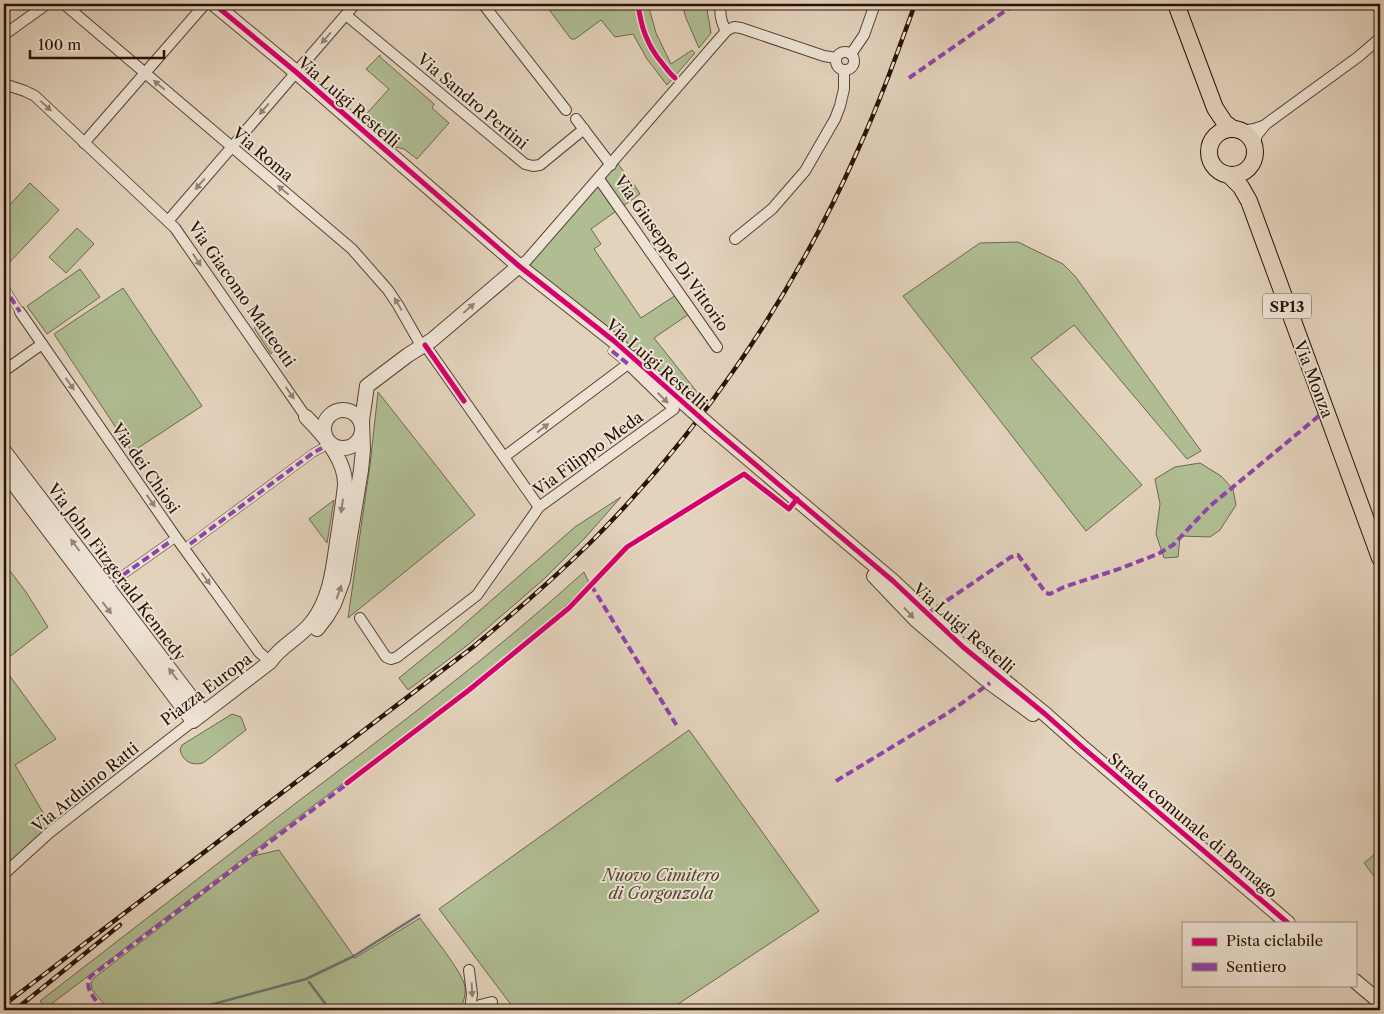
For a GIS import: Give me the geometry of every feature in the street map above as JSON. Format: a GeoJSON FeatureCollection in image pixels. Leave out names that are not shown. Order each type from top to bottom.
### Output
{"type":"FeatureCollection","features":[{"type":"Feature","properties":{"kind":"main road","name":"Via Monza"},"geometry":{"type":"LineString","coordinates":[[1176,4],[1220,116],[1237,130],[1248,136],[1254,146],[1254,159],[1248,168],[1249,201]]}},
{"type":"Feature","properties":{"kind":"main road","name":"Via Monza"},"geometry":{"type":"LineString","coordinates":[[1213,102],[1216,118],[1215,138],[1209,150],[1211,162],[1218,171],[1229,175],[1240,186],[1249,201],[1380,558]]}},
{"type":"Feature","properties":{"kind":"main road"},"geometry":{"type":"LineString","coordinates":[[1215,138],[1222,132],[1237,130]]}},
{"type":"Feature","properties":{"kind":"main road"},"geometry":{"type":"LineString","coordinates":[[1229,175],[1240,174],[1248,168]]}},
{"type":"Feature","properties":{"kind":"street"},"geometry":{"type":"LineString","coordinates":[[4,35],[47,4]]}},
{"type":"Feature","properties":{"kind":"street","name":"Via Roma"},"geometry":{"type":"LineString","coordinates":[[64,4],[358,255],[395,299],[423,346],[539,507]]}},
{"type":"Feature","properties":{"kind":"street"},"geometry":{"type":"LineString","coordinates":[[84,143],[205,4]]}},
{"type":"Feature","properties":{"kind":"street","name":"Via Luigi Restelli"},"geometry":{"type":"LineString","coordinates":[[214,4],[296,72],[520,266],[592,323],[711,427],[893,581],[963,647],[1081,746]]}},
{"type":"Feature","properties":{"kind":"street"},"geometry":{"type":"LineString","coordinates":[[168,221],[355,4]]}},
{"type":"Feature","properties":{"kind":"street"},"geometry":{"type":"LineString","coordinates":[[483,4],[566,110]]}},
{"type":"Feature","properties":{"kind":"street"},"geometry":{"type":"LineString","coordinates":[[722,4],[720,15],[726,31],[734,27],[741,28],[824,56],[836,58]]}},
{"type":"Feature","properties":{"kind":"street"},"geometry":{"type":"LineString","coordinates":[[851,54],[864,35],[875,4]]}},
{"type":"Feature","properties":{"kind":"street","name":"Via Sandro Pertini"},"geometry":{"type":"LineString","coordinates":[[346,14],[525,164],[539,166],[584,130]]}},
{"type":"Feature","properties":{"kind":"street","name":"Via Giuseppe Di Vittorio"},"geometry":{"type":"LineString","coordinates":[[362,428],[366,388],[371,382],[423,346],[527,260],[726,31]]}},
{"type":"Feature","properties":{"kind":"street"},"geometry":{"type":"LineString","coordinates":[[1237,130],[1256,129],[1266,124],[1358,57],[1380,38]]}},
{"type":"Feature","properties":{"kind":"street"},"geometry":{"type":"LineString","coordinates":[[847,52],[851,54],[854,64],[849,69],[840,69],[837,66],[836,58],[838,54],[847,52]]}},
{"type":"Feature","properties":{"kind":"street"},"geometry":{"type":"LineString","coordinates":[[736,239],[772,209],[804,171],[840,106],[844,89],[844,70]]}},
{"type":"Feature","properties":{"kind":"street","name":"Via Giacomo Matteotti"},"geometry":{"type":"LineString","coordinates":[[4,84],[25,90],[35,96],[168,221],[181,236],[306,418]]}},
{"type":"Feature","properties":{"kind":"street"},"geometry":{"type":"LineString","coordinates":[[576,119],[611,165]]}},
{"type":"Feature","properties":{"kind":"street"},"geometry":{"type":"LineString","coordinates":[[1254,146],[1257,135],[1266,124]]}},
{"type":"Feature","properties":{"kind":"street","name":"Via Giuseppe Di Vittorio"},"geometry":{"type":"LineString","coordinates":[[599,179],[717,348]]}},
{"type":"Feature","properties":{"kind":"street","name":"Via dei Chiosi"},"geometry":{"type":"LineString","coordinates":[[4,287],[177,540],[259,652],[270,662]]}},
{"type":"Feature","properties":{"kind":"street"},"geometry":{"type":"LineString","coordinates":[[4,371],[42,344]]}},
{"type":"Feature","properties":{"kind":"street","name":"Via Luigi Restelli"},"geometry":{"type":"LineString","coordinates":[[612,351],[628,364]]}},
{"type":"Feature","properties":{"kind":"street"},"geometry":{"type":"LineString","coordinates":[[504,457],[628,364]]}},
{"type":"Feature","properties":{"kind":"street","name":"Via Filippo Meda"},"geometry":{"type":"LineString","coordinates":[[360,618],[386,657],[391,659],[397,657],[477,595],[539,507],[674,408],[628,364]]}},
{"type":"Feature","properties":{"kind":"street"},"geometry":{"type":"LineString","coordinates":[[270,662],[279,659],[304,642],[327,616],[337,597],[344,570],[362,470],[363,450],[360,420],[354,414],[345,410],[337,411],[330,415],[325,423],[324,444]]}},
{"type":"Feature","properties":{"kind":"street"},"geometry":{"type":"LineString","coordinates":[[270,662],[276,654],[303,632],[313,621],[320,609],[330,585],[345,485],[345,473],[338,459],[324,444],[306,418]]}},
{"type":"Feature","properties":{"kind":"street"},"geometry":{"type":"LineString","coordinates":[[190,544],[324,444],[348,448],[354,445],[359,440],[362,428]]}},
{"type":"Feature","properties":{"kind":"street","name":"Via John Fitzgerald Kennedy"},"geometry":{"type":"LineString","coordinates":[[4,451],[198,717]]}},
{"type":"Feature","properties":{"kind":"street","name":"Via John Fitzgerald Kennedy"},"geometry":{"type":"LineString","coordinates":[[4,471],[198,717]]}},
{"type":"Feature","properties":{"kind":"street"},"geometry":{"type":"LineString","coordinates":[[113,582],[170,541]]}},
{"type":"Feature","properties":{"kind":"street","name":"Piazza Europa"},"geometry":{"type":"LineString","coordinates":[[164,743],[270,662]]}},
{"type":"Feature","properties":{"kind":"street","name":"Via Arduino Ratti"},"geometry":{"type":"LineString","coordinates":[[4,874],[49,833],[164,743]]}},
{"type":"Feature","properties":{"kind":"street","name":"Strada comunale di Bornago"},"geometry":{"type":"LineString","coordinates":[[1081,746],[1287,922]]}},
{"type":"Feature","properties":{"kind":"street"},"geometry":{"type":"LineString","coordinates":[[469,970],[472,994],[470,1010]]}},
{"type":"Feature","properties":{"kind":"street"},"geometry":{"type":"LineString","coordinates":[[1356,982],[1380,1002]]}},
{"type":"Feature","properties":{"kind":"street"},"geometry":{"type":"LineString","coordinates":[[470,1010],[480,1005],[493,1008]]}},
{"type":"Feature","properties":{"kind":"green space"},"geometry":{"type":"Polygon","coordinates":[[[545,4],[648,4],[656,33],[671,64],[692,50],[695,53],[667,85],[647,59],[633,34],[615,37],[601,20],[575,39],[571,39],[545,4]]]}},
{"type":"Feature","properties":{"kind":"green space"},"geometry":{"type":"Polygon","coordinates":[[[682,4],[706,4],[711,33],[699,48],[686,18],[682,4]]]}},
{"type":"Feature","properties":{"kind":"green space"},"geometry":{"type":"Polygon","coordinates":[[[380,55],[434,104],[432,108],[449,123],[417,159],[404,149],[391,146],[361,120],[389,89],[366,69],[380,55]]]}},
{"type":"Feature","properties":{"kind":"green space"},"geometry":{"type":"Polygon","coordinates":[[[615,160],[640,194],[591,229],[601,244],[594,249],[641,318],[679,293],[692,312],[654,338],[701,397],[697,407],[520,264],[615,160]]]}},
{"type":"Feature","properties":{"kind":"green space"},"geometry":{"type":"Polygon","coordinates":[[[30,183],[59,210],[7,265],[4,262],[4,211],[30,183]]]}},
{"type":"Feature","properties":{"kind":"green space"},"geometry":{"type":"Polygon","coordinates":[[[77,228],[94,244],[66,273],[49,257],[77,228]]]}},
{"type":"Feature","properties":{"kind":"green space"},"geometry":{"type":"Polygon","coordinates":[[[1018,242],[1063,264],[1075,276],[1201,451],[1187,459],[1074,325],[1031,358],[1142,485],[1086,531],[903,296],[980,243],[1018,242]]]}},
{"type":"Feature","properties":{"kind":"green space"},"geometry":{"type":"Polygon","coordinates":[[[80,269],[100,297],[47,334],[27,306],[80,269]]]}},
{"type":"Feature","properties":{"kind":"green space"},"geometry":{"type":"Polygon","coordinates":[[[123,288],[202,406],[132,452],[54,334],[123,288]]]}},
{"type":"Feature","properties":{"kind":"green space"},"geometry":{"type":"Polygon","coordinates":[[[256,327],[279,344],[271,354],[254,328],[256,327]]]}},
{"type":"Feature","properties":{"kind":"green space"},"geometry":{"type":"Polygon","coordinates":[[[378,392],[475,515],[348,618],[370,465],[378,392]]]}},
{"type":"Feature","properties":{"kind":"green space"},"geometry":{"type":"Polygon","coordinates":[[[1200,463],[1221,476],[1233,489],[1236,505],[1220,530],[1210,537],[1180,536],[1178,557],[1164,558],[1156,534],[1160,504],[1155,479],[1175,467],[1200,463]]]}},
{"type":"Feature","properties":{"kind":"green space"},"geometry":{"type":"Polygon","coordinates":[[[621,497],[585,538],[544,579],[469,644],[408,690],[399,678],[453,634],[575,527],[621,497]]]}},
{"type":"Feature","properties":{"kind":"green space"},"geometry":{"type":"Polygon","coordinates":[[[334,500],[327,543],[309,519],[334,500]]]}},
{"type":"Feature","properties":{"kind":"green space"},"geometry":{"type":"Polygon","coordinates":[[[4,563],[26,592],[48,627],[4,661],[4,563]]]}},
{"type":"Feature","properties":{"kind":"green space"},"geometry":{"type":"Polygon","coordinates":[[[584,572],[589,583],[561,610],[444,707],[46,1008],[40,1001],[440,692],[584,572]]]}},
{"type":"Feature","properties":{"kind":"green space"},"geometry":{"type":"Polygon","coordinates":[[[4,668],[56,739],[15,765],[52,828],[4,867],[4,668]]]}},
{"type":"Feature","properties":{"kind":"green space"},"geometry":{"type":"Polygon","coordinates":[[[232,714],[241,717],[246,730],[203,763],[195,764],[185,760],[180,750],[182,745],[232,714]]]}},
{"type":"Feature","properties":{"kind":"green space","name":"Nuovo Cimitero di Gorgonzola"},"geometry":{"type":"Polygon","coordinates":[[[689,730],[819,911],[669,1010],[515,1010],[439,909],[689,730]]]}},
{"type":"Feature","properties":{"kind":"green space"},"geometry":{"type":"Polygon","coordinates":[[[279,850],[355,958],[420,918],[463,980],[465,993],[460,1010],[109,1010],[92,990],[91,982],[94,978],[253,856],[279,850]]]}},
{"type":"Feature","properties":{"kind":"green space"},"geometry":{"type":"Polygon","coordinates":[[[1380,850],[1380,884],[1364,863],[1380,850]]]}},
{"type":"Feature","properties":{"kind":"waterway"},"geometry":{"type":"LineString","coordinates":[[191,1010],[306,979],[354,956],[419,915]]}},
{"type":"Feature","properties":{"kind":"waterway"},"geometry":{"type":"LineString","coordinates":[[309,982],[330,1010]]}},
{"type":"Feature","properties":{"kind":"railway"},"geometry":{"type":"LineString","coordinates":[[4,1005],[473,647],[561,571],[630,501],[706,409],[774,310],[804,258],[832,206],[865,134],[888,79],[915,4]]}},
{"type":"Feature","properties":{"kind":"railway"},"geometry":{"type":"LineString","coordinates":[[15,1010],[120,925]]}},
{"type":"Feature","properties":{"kind":"marked path"},"geometry":{"type":"LineString","coordinates":[[909,78],[1015,4]]}},
{"type":"Feature","properties":{"kind":"marked path"},"geometry":{"type":"LineString","coordinates":[[4,287],[20,312]]}},
{"type":"Feature","properties":{"kind":"marked path"},"geometry":{"type":"LineString","coordinates":[[612,351],[628,364]]}},
{"type":"Feature","properties":{"kind":"marked path"},"geometry":{"type":"LineString","coordinates":[[927,614],[1011,557],[1018,555],[1046,593],[1050,594],[1064,587],[1158,554],[1173,545],[1210,506],[1326,410]]}},
{"type":"Feature","properties":{"kind":"marked path"},"geometry":{"type":"LineString","coordinates":[[190,544],[322,448]]}},
{"type":"Feature","properties":{"kind":"marked path"},"geometry":{"type":"LineString","coordinates":[[113,582],[171,541]]}},
{"type":"Feature","properties":{"kind":"marked path"},"geometry":{"type":"LineString","coordinates":[[591,585],[677,726]]}},
{"type":"Feature","properties":{"kind":"marked path"},"geometry":{"type":"LineString","coordinates":[[836,781],[948,713],[990,683]]}},
{"type":"Feature","properties":{"kind":"marked path"},"geometry":{"type":"LineString","coordinates":[[104,1010],[89,990],[88,985],[91,976],[351,781]]}},
{"type":"Feature","properties":{"kind":"cycle path"},"geometry":{"type":"LineString","coordinates":[[214,4],[296,72],[519,266],[614,341],[711,427],[893,581],[963,647],[1045,714],[1287,922]]}},
{"type":"Feature","properties":{"kind":"cycle path"},"geometry":{"type":"LineString","coordinates":[[638,4],[643,28],[649,42],[657,56],[675,78]]}},
{"type":"Feature","properties":{"kind":"cycle path"},"geometry":{"type":"LineString","coordinates":[[425,345],[464,401]]}},
{"type":"Feature","properties":{"kind":"cycle path"},"geometry":{"type":"LineString","coordinates":[[347,783],[469,690],[569,608],[627,547],[744,474],[789,509],[797,499]]}}]}
